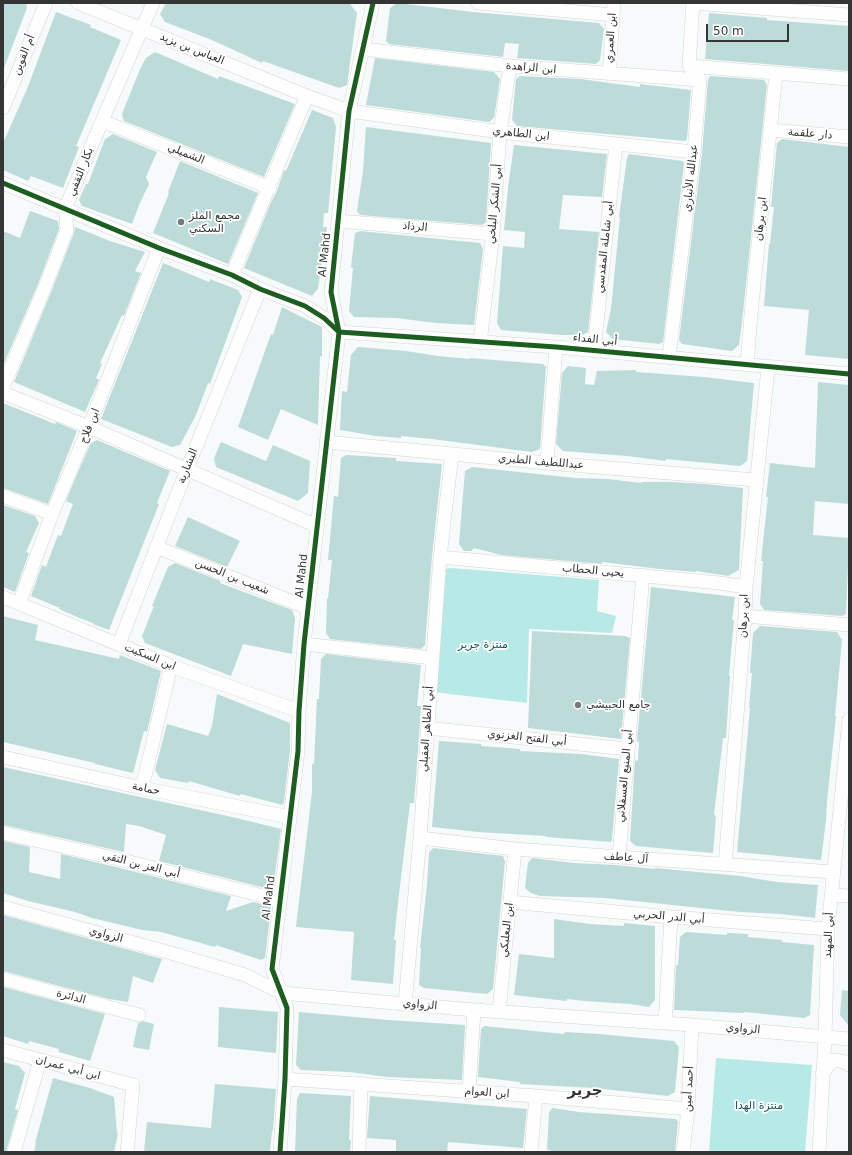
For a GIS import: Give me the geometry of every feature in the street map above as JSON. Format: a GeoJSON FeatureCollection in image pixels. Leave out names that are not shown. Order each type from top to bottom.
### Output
{"type":"FeatureCollection","features":[{"type":"Feature","properties":{"kind":"street","name":"أم القوين"},"geometry":{"type":"LineString","coordinates":[[3,108],[46,3]]}},
{"type":"Feature","properties":{"kind":"street","name":"العباس بن يزيد"},"geometry":{"type":"LineString","coordinates":[[78,3],[307,96],[349,111]]}},
{"type":"Feature","properties":{"kind":"street","name":"بكار الثقفي"},"geometry":{"type":"LineString","coordinates":[[3,387],[67,230],[65,209],[153,3]]}},
{"type":"Feature","properties":{"kind":"street","name":"Al Mahd"},"geometry":{"type":"LineString","coordinates":[[280,1152],[285,1079],[287,1008],[272,968],[298,751],[299,711],[304,644],[339,332],[331,292],[349,111],[373,3]]}},
{"type":"Feature","properties":{"kind":"street"},"geometry":{"type":"LineString","coordinates":[[478,3],[613,9]]}},
{"type":"Feature","properties":{"kind":"street"},"geometry":{"type":"LineString","coordinates":[[700,80],[689,66],[693,3],[770,6],[849,15]]}},
{"type":"Feature","properties":{"kind":"street","name":"ابن العمري"},"geometry":{"type":"LineString","coordinates":[[609,74],[613,9]]}},
{"type":"Feature","properties":{"kind":"street","name":"ابن الزاهدة"},"geometry":{"type":"LineString","coordinates":[[363,49],[510,66],[700,80]]}},
{"type":"Feature","properties":{"kind":"street","name":"أبي الشكر البلخي"},"geometry":{"type":"LineString","coordinates":[[480,343],[493,234],[500,132],[510,66]]}},
{"type":"Feature","properties":{"kind":"street"},"geometry":{"type":"LineString","coordinates":[[689,66],[849,79]]}},
{"type":"Feature","properties":{"kind":"street","name":"ابن برهان"},"geometry":{"type":"LineString","coordinates":[[747,364],[776,74]]}},
{"type":"Feature","properties":{"kind":"street","name":"عبدالله الأنباري"},"geometry":{"type":"LineString","coordinates":[[670,356],[694,152],[700,80]]}},
{"type":"Feature","properties":{"kind":"street"},"geometry":{"type":"LineString","coordinates":[[232,275],[270,188],[307,96]]}},
{"type":"Feature","properties":{"kind":"street","name":"ابن الطاهري"},"geometry":{"type":"LineString","coordinates":[[349,111],[500,132],[694,152]]}},
{"type":"Feature","properties":{"kind":"street","name":"الشميلي"},"geometry":{"type":"LineString","coordinates":[[102,121],[270,188]]}},
{"type":"Feature","properties":{"kind":"street","name":"دار علقمة"},"geometry":{"type":"LineString","coordinates":[[771,130],[849,137]]}},
{"type":"Feature","properties":{"kind":"street","name":"أبي شاملة المقدسي"},"geometry":{"type":"LineString","coordinates":[[594,350],[616,144]]}},
{"type":"Feature","properties":{"kind":"street"},"geometry":{"type":"LineString","coordinates":[[3,183],[159,248],[232,275],[260,289],[305,306],[324,318],[339,332]]}},
{"type":"Feature","properties":{"kind":"street","name":"الرذاذ"},"geometry":{"type":"LineString","coordinates":[[338,221],[493,234]]}},
{"type":"Feature","properties":{"kind":"street","name":"ابن فلاح"},"geometry":{"type":"LineString","coordinates":[[19,604],[52,514],[89,427],[159,248]]}},
{"type":"Feature","properties":{"kind":"street","name":"البشارية"},"geometry":{"type":"LineString","coordinates":[[120,644],[156,547],[260,289]]}},
{"type":"Feature","properties":{"kind":"street","name":"أبي الفداء"},"geometry":{"type":"LineString","coordinates":[[339,332],[670,356],[747,364],[768,368],[849,374]]}},
{"type":"Feature","properties":{"kind":"street"},"geometry":{"type":"LineString","coordinates":[[547,463],[556,347]]}},
{"type":"Feature","properties":{"kind":"street","name":"ابن برهان"},"geometry":{"type":"LineString","coordinates":[[725,865],[746,616],[746,587],[768,368]]}},
{"type":"Feature","properties":{"kind":"street"},"geometry":{"type":"LineString","coordinates":[[3,393],[89,427],[317,526]]}},
{"type":"Feature","properties":{"kind":"street","name":"عبداللطيف الطبري"},"geometry":{"type":"LineString","coordinates":[[326,442],[547,463],[756,480]]}},
{"type":"Feature","properties":{"kind":"street","name":"أبي الطاهر العقيلي"},"geometry":{"type":"LineString","coordinates":[[405,1004],[420,838],[440,557],[452,454]]}},
{"type":"Feature","properties":{"kind":"street"},"geometry":{"type":"LineString","coordinates":[[3,496],[52,514]]}},
{"type":"Feature","properties":{"kind":"street","name":"شعيب بن الحسن"},"geometry":{"type":"LineString","coordinates":[[156,547],[308,608]]}},
{"type":"Feature","properties":{"kind":"street","name":"يحيى الحطاب"},"geometry":{"type":"LineString","coordinates":[[440,557],[643,575],[746,587]]}},
{"type":"Feature","properties":{"kind":"street","name":"أبي المنيع العسقلاني"},"geometry":{"type":"LineString","coordinates":[[619,857],[643,575]]}},
{"type":"Feature","properties":{"kind":"street","name":"ابن السكيت"},"geometry":{"type":"LineString","coordinates":[[3,597],[171,666],[299,711]]}},
{"type":"Feature","properties":{"kind":"street"},"geometry":{"type":"LineString","coordinates":[[746,616],[849,625]]}},
{"type":"Feature","properties":{"kind":"street"},"geometry":{"type":"LineString","coordinates":[[304,644],[432,658]]}},
{"type":"Feature","properties":{"kind":"street"},"geometry":{"type":"LineString","coordinates":[[142,788],[171,666]]}},
{"type":"Feature","properties":{"kind":"street","name":"أبي المهند"},"geometry":{"type":"LineString","coordinates":[[820,1152],[828,930],[833,872],[845,815],[849,720]]}},
{"type":"Feature","properties":{"kind":"street","name":"أبي الفتح الغزنوي"},"geometry":{"type":"LineString","coordinates":[[427,728],[627,749]]}},
{"type":"Feature","properties":{"kind":"street","name":"حمامة"},"geometry":{"type":"LineString","coordinates":[[3,757],[142,788],[290,817]]}},
{"type":"Feature","properties":{"kind":"street","name":"أبي العز بن التقي"},"geometry":{"type":"LineString","coordinates":[[3,833],[118,859],[279,900]]}},
{"type":"Feature","properties":{"kind":"street","name":"آل عاطف"},"geometry":{"type":"LineString","coordinates":[[420,838],[515,849],[833,872]]}},
{"type":"Feature","properties":{"kind":"street","name":"ابن البعلبكي"},"geometry":{"type":"LineString","coordinates":[[499,1012],[515,849]]}},
{"type":"Feature","properties":{"kind":"street"},"geometry":{"type":"LineString","coordinates":[[831,895],[849,896]]}},
{"type":"Feature","properties":{"kind":"street","name":"أبي الدر الحربي"},"geometry":{"type":"LineString","coordinates":[[510,902],[828,930]]}},
{"type":"Feature","properties":{"kind":"street","name":"الزواوي"},"geometry":{"type":"LineString","coordinates":[[3,907],[245,975],[282,993],[474,1010],[692,1025],[849,1039]]}},
{"type":"Feature","properties":{"kind":"street"},"geometry":{"type":"LineString","coordinates":[[664,1023],[671,917]]}},
{"type":"Feature","properties":{"kind":"street","name":"الدائرة"},"geometry":{"type":"LineString","coordinates":[[3,979],[139,1015]]}},
{"type":"Feature","properties":{"kind":"street"},"geometry":{"type":"LineString","coordinates":[[469,1092],[474,1010]]}},
{"type":"Feature","properties":{"kind":"street","name":"أحمد أمين"},"geometry":{"type":"LineString","coordinates":[[683,1152],[688,1109],[692,1025]]}},
{"type":"Feature","properties":{"kind":"street","name":"ابن أبي عمران"},"geometry":{"type":"LineString","coordinates":[[3,1050],[133,1085],[127,1152]]}},
{"type":"Feature","properties":{"kind":"street"},"geometry":{"type":"LineString","coordinates":[[14,1152],[40,1060]]}},
{"type":"Feature","properties":{"kind":"street"},"geometry":{"type":"LineString","coordinates":[[822,1074],[833,1060],[846,1062],[849,1065]]}},
{"type":"Feature","properties":{"kind":"street","name":"ابن العوام"},"geometry":{"type":"LineString","coordinates":[[285,1079],[536,1096],[688,1109]]}},
{"type":"Feature","properties":{"kind":"street"},"geometry":{"type":"LineString","coordinates":[[359,1152],[361,1083]]}},
{"type":"Feature","properties":{"kind":"street"},"geometry":{"type":"LineString","coordinates":[[531,1152],[536,1096]]}},
{"type":"Feature","properties":{"kind":"green space","name":"منتزة جرير"},"geometry":{"type":"Polygon","coordinates":[[[452,568],[599,580],[597,611],[616,616],[612,633],[529,629],[527,703],[433,692],[443,569],[452,568]]]}},
{"type":"Feature","properties":{"kind":"green space","name":"منتزة الهدا"},"geometry":{"type":"Polygon","coordinates":[[[716,1058],[812,1065],[805,1152],[709,1152],[716,1058]]]}},
{"type":"Feature","properties":{"kind":"building"},"geometry":{"type":"Polygon","coordinates":[[[3,3],[26,3],[27,8],[4,68],[3,3]]]}},
{"type":"Feature","properties":{"kind":"building"},"geometry":{"type":"Polygon","coordinates":[[[166,3],[350,4],[357,13],[347,85],[339,88],[263,61],[262,63],[212,40],[165,22],[160,14],[166,3]]]}},
{"type":"Feature","properties":{"kind":"building"},"geometry":{"type":"Polygon","coordinates":[[[397,3],[473,12],[599,23],[604,29],[600,60],[596,64],[517,58],[519,44],[505,43],[503,57],[389,44],[386,41],[390,8],[397,3]]]}},
{"type":"Feature","properties":{"kind":"building"},"geometry":{"type":"Polygon","coordinates":[[[56,12],[91,25],[90,27],[121,40],[76,146],[79,147],[63,188],[31,176],[28,181],[3,170],[3,143],[27,89],[56,12]]]}},
{"type":"Feature","properties":{"kind":"building"},"geometry":{"type":"Polygon","coordinates":[[[709,13],[767,18],[767,20],[849,26],[849,71],[705,59],[709,13]]]}},
{"type":"Feature","properties":{"kind":"building"},"geometry":{"type":"Polygon","coordinates":[[[155,52],[218,79],[219,76],[295,104],[264,177],[124,121],[122,114],[140,69],[146,58],[155,52]]]}},
{"type":"Feature","properties":{"kind":"building"},"geometry":{"type":"Polygon","coordinates":[[[375,58],[494,72],[500,79],[494,118],[489,122],[366,105],[375,58]]]}},
{"type":"Feature","properties":{"kind":"building"},"geometry":{"type":"Polygon","coordinates":[[[520,76],[580,79],[640,87],[640,84],[691,90],[686,141],[517,126],[512,120],[516,79],[520,76]]]}},
{"type":"Feature","properties":{"kind":"building"},"geometry":{"type":"Polygon","coordinates":[[[710,76],[764,80],[767,85],[739,345],[732,351],[682,344],[679,340],[702,153],[708,80],[710,76]]]}},
{"type":"Feature","properties":{"kind":"building"},"geometry":{"type":"Polygon","coordinates":[[[312,110],[333,118],[336,127],[328,213],[324,213],[323,227],[327,227],[318,289],[312,296],[244,268],[277,191],[284,170],[286,171],[312,110]]]}},
{"type":"Feature","properties":{"kind":"building"},"geometry":{"type":"Polygon","coordinates":[[[366,127],[491,143],[486,222],[482,225],[360,215],[357,211],[363,171],[366,127]]]}},
{"type":"Feature","properties":{"kind":"building"},"geometry":{"type":"Polygon","coordinates":[[[113,134],[157,152],[146,177],[149,184],[132,224],[82,206],[79,200],[86,184],[88,184],[105,139],[113,134]]]}},
{"type":"Feature","properties":{"kind":"building"},"geometry":{"type":"Polygon","coordinates":[[[782,139],[849,147],[849,359],[805,355],[809,310],[764,306],[769,244],[774,207],[771,207],[777,143],[782,139]]]}},
{"type":"Feature","properties":{"kind":"building"},"geometry":{"type":"Polygon","coordinates":[[[514,145],[607,154],[602,197],[563,195],[559,229],[599,232],[588,332],[582,335],[562,335],[501,330],[497,323],[503,246],[524,248],[525,232],[504,230],[514,145]]]}},
{"type":"Feature","properties":{"kind":"building"},"geometry":{"type":"Polygon","coordinates":[[[629,154],[683,161],[684,164],[663,342],[659,344],[613,339],[606,332],[611,309],[619,217],[627,158],[629,154]]]}},
{"type":"Feature","properties":{"kind":"building"},"geometry":{"type":"Polygon","coordinates":[[[180,161],[258,193],[228,264],[153,233],[180,161]]]}},
{"type":"Feature","properties":{"kind":"building"},"geometry":{"type":"Polygon","coordinates":[[[30,211],[58,221],[59,229],[38,284],[3,366],[3,231],[20,238],[30,211]]]}},
{"type":"Feature","properties":{"kind":"building"},"geometry":{"type":"Polygon","coordinates":[[[75,227],[110,241],[145,252],[135,271],[141,273],[124,316],[122,315],[100,363],[102,364],[96,378],[99,380],[85,412],[14,382],[52,290],[75,227]]]}},
{"type":"Feature","properties":{"kind":"building"},"geometry":{"type":"Polygon","coordinates":[[[360,231],[480,243],[483,249],[474,325],[436,323],[396,318],[354,317],[349,311],[353,268],[351,267],[355,233],[360,231]]]}},
{"type":"Feature","properties":{"kind":"building"},"geometry":{"type":"Polygon","coordinates":[[[163,263],[209,282],[210,279],[238,290],[242,297],[210,384],[208,383],[196,415],[180,445],[172,447],[101,419],[163,263]]]}},
{"type":"Feature","properties":{"kind":"building"},"geometry":{"type":"Polygon","coordinates":[[[282,307],[322,327],[322,357],[320,356],[318,425],[281,409],[268,440],[238,427],[282,307]]]}},
{"type":"Feature","properties":{"kind":"building"},"geometry":{"type":"Polygon","coordinates":[[[358,347],[470,359],[543,364],[546,367],[540,449],[532,452],[432,439],[401,436],[401,438],[376,436],[340,430],[342,391],[347,392],[351,355],[358,347]]]}},
{"type":"Feature","properties":{"kind":"building"},"geometry":{"type":"Polygon","coordinates":[[[568,366],[586,368],[585,384],[594,385],[597,371],[636,370],[636,372],[704,377],[754,383],[747,461],[740,466],[666,459],[666,461],[627,456],[563,451],[556,444],[562,373],[568,366]]]}},
{"type":"Feature","properties":{"kind":"building"},"geometry":{"type":"Polygon","coordinates":[[[818,382],[849,385],[849,504],[815,501],[813,535],[849,538],[846,614],[842,616],[764,610],[760,604],[763,561],[761,561],[770,463],[815,468],[818,382]]]}},
{"type":"Feature","properties":{"kind":"building"},"geometry":{"type":"Polygon","coordinates":[[[3,403],[55,424],[56,422],[77,431],[48,504],[3,488],[3,403]]]}},
{"type":"Feature","properties":{"kind":"building"},"geometry":{"type":"Polygon","coordinates":[[[97,440],[170,471],[157,503],[159,504],[109,630],[31,596],[42,565],[46,567],[58,535],[61,536],[73,504],[66,501],[78,472],[91,443],[97,440]]]}},
{"type":"Feature","properties":{"kind":"building"},"geometry":{"type":"Polygon","coordinates":[[[221,442],[266,461],[273,445],[310,461],[308,493],[298,501],[216,467],[214,458],[221,442]]]}},
{"type":"Feature","properties":{"kind":"building"},"geometry":{"type":"Polygon","coordinates":[[[346,455],[396,458],[396,461],[442,464],[432,556],[425,645],[421,649],[330,639],[326,633],[327,598],[328,599],[332,560],[328,560],[334,496],[338,497],[341,458],[346,455]]]}},
{"type":"Feature","properties":{"kind":"building"},"geometry":{"type":"Polygon","coordinates":[[[472,467],[575,478],[608,479],[641,483],[671,482],[705,484],[743,488],[739,570],[728,576],[696,571],[660,569],[602,562],[602,564],[501,555],[474,548],[471,551],[464,551],[459,544],[465,471],[472,467]]]}},
{"type":"Feature","properties":{"kind":"building"},"geometry":{"type":"Polygon","coordinates":[[[3,505],[35,516],[39,523],[26,552],[29,553],[15,592],[3,587],[3,505]]]}},
{"type":"Feature","properties":{"kind":"building"},"geometry":{"type":"Polygon","coordinates":[[[188,517],[240,541],[227,567],[175,546],[188,517]]]}},
{"type":"Feature","properties":{"kind":"building"},"geometry":{"type":"Polygon","coordinates":[[[175,563],[220,581],[220,583],[292,610],[295,618],[292,654],[243,644],[231,676],[145,643],[142,636],[154,606],[152,606],[168,567],[175,563]]]}},
{"type":"Feature","properties":{"kind":"building"},"geometry":{"type":"Polygon","coordinates":[[[651,587],[735,597],[732,620],[734,620],[729,675],[726,738],[723,738],[714,815],[716,816],[713,853],[636,846],[630,841],[635,760],[638,761],[639,742],[637,741],[651,587]]]}},
{"type":"Feature","properties":{"kind":"building"},"geometry":{"type":"Polygon","coordinates":[[[3,616],[38,625],[35,640],[119,659],[120,655],[161,671],[147,732],[144,731],[133,773],[3,742],[3,616]]]}},
{"type":"Feature","properties":{"kind":"building"},"geometry":{"type":"Polygon","coordinates":[[[760,626],[837,632],[842,640],[826,821],[821,860],[737,852],[750,708],[752,673],[750,673],[753,633],[760,626]]]}},
{"type":"Feature","properties":{"kind":"building","name":"جامع الحبيشي"},"geometry":{"type":"Polygon","coordinates":[[[532,631],[625,636],[630,638],[621,739],[528,728],[532,631]]]}},
{"type":"Feature","properties":{"kind":"building"},"geometry":{"type":"Polygon","coordinates":[[[326,654],[421,665],[417,706],[421,706],[414,803],[410,803],[398,903],[394,940],[396,940],[393,984],[351,980],[354,932],[296,927],[312,792],[312,764],[314,764],[317,699],[319,699],[321,659],[326,654]]]}},
{"type":"Feature","properties":{"kind":"building"},"geometry":{"type":"Polygon","coordinates":[[[217,694],[290,723],[290,750],[284,802],[282,805],[241,794],[240,796],[189,781],[188,783],[160,778],[155,770],[167,724],[208,736],[212,726],[217,694]]]}},
{"type":"Feature","properties":{"kind":"building"},"geometry":{"type":"Polygon","coordinates":[[[439,741],[481,744],[481,746],[520,749],[520,751],[581,754],[619,759],[611,842],[432,827],[439,741]]]}},
{"type":"Feature","properties":{"kind":"building"},"geometry":{"type":"Polygon","coordinates":[[[3,767],[281,829],[273,890],[159,861],[166,835],[139,826],[126,824],[124,852],[3,825],[3,767]]]}},
{"type":"Feature","properties":{"kind":"building"},"geometry":{"type":"Polygon","coordinates":[[[3,841],[30,847],[29,872],[60,879],[61,854],[231,896],[226,911],[253,902],[270,906],[265,958],[261,960],[216,945],[215,947],[161,932],[142,930],[92,918],[3,893],[3,841]]]}},
{"type":"Feature","properties":{"kind":"building"},"geometry":{"type":"Polygon","coordinates":[[[433,848],[503,856],[505,861],[493,989],[487,994],[424,988],[419,985],[420,948],[429,853],[433,848]]]}},
{"type":"Feature","properties":{"kind":"building"},"geometry":{"type":"Polygon","coordinates":[[[532,858],[574,863],[655,868],[740,876],[777,882],[818,885],[815,918],[605,898],[540,896],[531,893],[525,888],[528,863],[532,858]]]}},
{"type":"Feature","properties":{"kind":"building"},"geometry":{"type":"Polygon","coordinates":[[[3,915],[162,959],[153,983],[133,976],[128,1002],[109,999],[3,971],[3,915]]]}},
{"type":"Feature","properties":{"kind":"building"},"geometry":{"type":"Polygon","coordinates":[[[554,919],[589,924],[624,926],[624,923],[655,926],[655,1000],[649,1007],[630,1004],[567,999],[567,1001],[514,995],[519,954],[554,958],[554,919]]]}},
{"type":"Feature","properties":{"kind":"building"},"geometry":{"type":"Polygon","coordinates":[[[686,932],[727,935],[727,933],[748,934],[748,937],[814,945],[810,1015],[804,1018],[744,1012],[674,1010],[676,965],[678,965],[680,937],[686,932]]]}},
{"type":"Feature","properties":{"kind":"building"},"geometry":{"type":"Polygon","coordinates":[[[3,987],[105,1014],[90,1061],[59,1052],[59,1049],[29,1041],[28,1044],[3,1036],[3,987]]]}},
{"type":"Feature","properties":{"kind":"building"},"geometry":{"type":"Polygon","coordinates":[[[842,990],[849,991],[849,1026],[840,1015],[842,990]]]}},
{"type":"Feature","properties":{"kind":"building"},"geometry":{"type":"Polygon","coordinates":[[[219,1007],[278,1012],[276,1053],[218,1047],[219,1007]]]}},
{"type":"Feature","properties":{"kind":"building"},"geometry":{"type":"Polygon","coordinates":[[[299,1012],[465,1025],[462,1080],[387,1077],[349,1072],[301,1070],[296,1065],[299,1012]]]}},
{"type":"Feature","properties":{"kind":"building"},"geometry":{"type":"Polygon","coordinates":[[[143,1021],[154,1024],[149,1050],[133,1047],[138,1023],[143,1021]]]}},
{"type":"Feature","properties":{"kind":"building"},"geometry":{"type":"Polygon","coordinates":[[[484,1026],[564,1034],[565,1032],[599,1034],[674,1041],[679,1047],[675,1092],[668,1096],[594,1088],[520,1084],[520,1082],[478,1077],[481,1029],[484,1026]]]}},
{"type":"Feature","properties":{"kind":"building"},"geometry":{"type":"Polygon","coordinates":[[[3,1062],[19,1066],[25,1073],[15,1109],[18,1110],[6,1152],[3,1152],[3,1062]]]}},
{"type":"Feature","properties":{"kind":"building"},"geometry":{"type":"Polygon","coordinates":[[[53,1078],[90,1088],[114,1097],[118,1134],[114,1152],[34,1152],[35,1143],[53,1078]]]}},
{"type":"Feature","properties":{"kind":"building"},"geometry":{"type":"Polygon","coordinates":[[[215,1084],[276,1089],[270,1152],[144,1152],[147,1122],[211,1128],[215,1084]]]}},
{"type":"Feature","properties":{"kind":"building"},"geometry":{"type":"Polygon","coordinates":[[[300,1093],[351,1096],[349,1140],[351,1140],[350,1152],[295,1152],[297,1099],[300,1093]]]}},
{"type":"Feature","properties":{"kind":"building"},"geometry":{"type":"Polygon","coordinates":[[[370,1096],[527,1109],[523,1148],[448,1142],[447,1152],[396,1152],[396,1140],[367,1138],[370,1096]]]}},
{"type":"Feature","properties":{"kind":"building"},"geometry":{"type":"Polygon","coordinates":[[[552,1108],[579,1112],[676,1119],[678,1122],[675,1152],[559,1152],[547,1150],[549,1113],[552,1108]]]}},
{"type":"Feature","properties":{"kind":"cycle path"},"geometry":{"type":"LineString","coordinates":[[280,1152],[285,1079],[287,1008],[272,969],[298,751],[299,711],[304,644],[339,332],[331,292],[349,111],[373,3]]}},
{"type":"Feature","properties":{"kind":"cycle path"},"geometry":{"type":"LineString","coordinates":[[3,183],[159,248],[232,275],[260,289],[305,306],[324,318],[339,332],[556,347],[849,374]]}},
{"type":"Feature","properties":{"kind":"place","name":"مجمع الملز السكني"},"geometry":{"type":"Point","coordinates":[181,222]}},
{"type":"Feature","properties":{"kind":"place","name":"جامع الحبيشي"},"geometry":{"type":"Point","coordinates":[578,705]}},
{"type":"Feature","properties":{"kind":"district","name":"جرير"},"geometry":{"type":"Point","coordinates":[585,1091]}}]}
